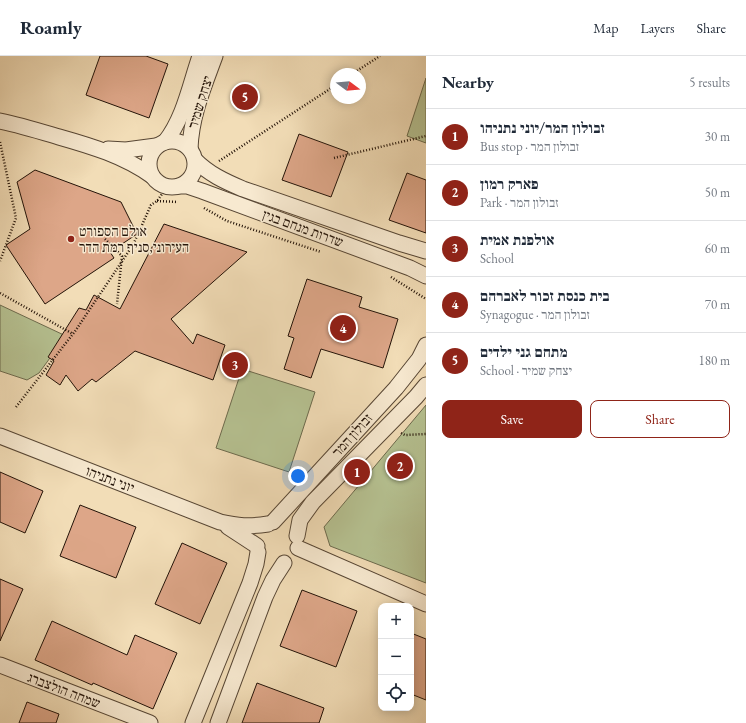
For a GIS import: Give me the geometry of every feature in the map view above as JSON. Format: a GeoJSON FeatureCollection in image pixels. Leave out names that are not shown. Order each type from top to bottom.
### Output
{"type":"FeatureCollection","features":[{"type":"Feature","properties":{"kind":"street","name":"יצחק שמיר"},"geometry":{"type":"LineString","coordinates":[[160,144],[176,125],[200,56]]}},
{"type":"Feature","properties":{"kind":"street","name":"יצחק שמיר"},"geometry":{"type":"LineString","coordinates":[[192,154],[191,129],[215,56]]}},
{"type":"Feature","properties":{"kind":"street"},"geometry":{"type":"LineString","coordinates":[[0,121],[99,149],[135,165],[152,176],[161,185],[173,186],[184,184],[194,172],[192,154],[185,144],[178,141],[170,140],[160,144],[126,150],[99,149]]}},
{"type":"Feature","properties":{"kind":"street"},"geometry":{"type":"LineString","coordinates":[[152,176],[149,168],[149,160],[151,153],[160,144]]}},
{"type":"Feature","properties":{"kind":"street","name":"שדרות מנחם בגין"},"geometry":{"type":"LineString","coordinates":[[192,154],[206,171],[243,189],[426,251]]}},
{"type":"Feature","properties":{"kind":"street","name":"שדרות מנחם בגין"},"geometry":{"type":"LineString","coordinates":[[173,186],[188,186],[410,268],[426,276]]}},
{"type":"Feature","properties":{"kind":"street","name":"זבולון המר"},"geometry":{"type":"LineString","coordinates":[[271,523],[396,388],[419,359],[426,345]]}},
{"type":"Feature","properties":{"kind":"street","name":"זבולון המר"},"geometry":{"type":"LineString","coordinates":[[298,542],[300,520],[304,513],[426,385]]}},
{"type":"Feature","properties":{"kind":"street","name":"יוני נתניהו"},"geometry":{"type":"LineString","coordinates":[[0,436],[220,522],[253,527],[271,523]]}},
{"type":"Feature","properties":{"kind":"street","name":"יוני נתניהו"},"geometry":{"type":"LineString","coordinates":[[220,522],[258,549]]}},
{"type":"Feature","properties":{"kind":"street"},"geometry":{"type":"LineString","coordinates":[[193,723],[250,583],[256,564],[259,534],[262,528],[271,523],[285,523],[294,530],[298,542],[295,554],[290,560],[284,563],[271,563],[262,557],[258,549]]}},
{"type":"Feature","properties":{"kind":"street"},"geometry":{"type":"LineString","coordinates":[[298,542],[426,604]]}},
{"type":"Feature","properties":{"kind":"street"},"geometry":{"type":"LineString","coordinates":[[218,723],[265,597],[273,580],[284,563]]}},
{"type":"Feature","properties":{"kind":"street","name":"שמחה הולצברג"},"geometry":{"type":"LineString","coordinates":[[0,665],[150,723]]}},
{"type":"Feature","properties":{"kind":"path"},"geometry":{"type":"LineString","coordinates":[[361,68],[380,56]]}},
{"type":"Feature","properties":{"kind":"path"},"geometry":{"type":"LineString","coordinates":[[206,171],[330,89]]}},
{"type":"Feature","properties":{"kind":"path"},"geometry":{"type":"LineString","coordinates":[[334,158],[426,136]]}},
{"type":"Feature","properties":{"kind":"path"},"geometry":{"type":"LineString","coordinates":[[0,142],[16,218],[0,261]]}},
{"type":"Feature","properties":{"kind":"path"},"geometry":{"type":"LineString","coordinates":[[16,408],[72,334],[132,245],[151,205],[173,186]]}},
{"type":"Feature","properties":{"kind":"path"},"geometry":{"type":"LineString","coordinates":[[157,201],[184,202]]}},
{"type":"Feature","properties":{"kind":"path"},"geometry":{"type":"LineString","coordinates":[[203,208],[227,221],[328,254]]}},
{"type":"Feature","properties":{"kind":"path"},"geometry":{"type":"LineString","coordinates":[[105,239],[122,256],[117,304]]}},
{"type":"Feature","properties":{"kind":"path"},"geometry":{"type":"LineString","coordinates":[[387,275],[426,299]]}},
{"type":"Feature","properties":{"kind":"path"},"geometry":{"type":"LineString","coordinates":[[0,293],[72,334]]}},
{"type":"Feature","properties":{"kind":"path"},"geometry":{"type":"LineString","coordinates":[[386,427],[405,435],[426,434]]}},
{"type":"Feature","properties":{"kind":"green space"},"geometry":{"type":"Polygon","coordinates":[[[426,78],[426,143],[407,136],[426,78]]]}},
{"type":"Feature","properties":{"kind":"green space"},"geometry":{"type":"Polygon","coordinates":[[[0,305],[66,336],[39,373],[27,380],[0,371],[0,305]]]}},
{"type":"Feature","properties":{"kind":"green space"},"geometry":{"type":"Polygon","coordinates":[[[242,369],[315,392],[289,472],[216,448],[242,369]]]}},
{"type":"Feature","properties":{"kind":"green space"},"geometry":{"type":"Polygon","coordinates":[[[426,405],[426,583],[330,546],[324,527],[426,405]]]}},
{"type":"Feature","properties":{"kind":"building"},"geometry":{"type":"Polygon","coordinates":[[[100,56],[146,56],[168,64],[149,118],[86,95],[100,56]]]}},
{"type":"Feature","properties":{"kind":"building"},"geometry":{"type":"Polygon","coordinates":[[[299,134],[348,152],[331,197],[282,180],[299,134]]]}},
{"type":"Feature","properties":{"kind":"building","name":"אולם הספורט העירוני,סניף רמת הדר"},"geometry":{"type":"Polygon","coordinates":[[[35,170],[121,202],[137,234],[110,252],[114,258],[45,304],[6,245],[30,229],[17,182],[35,170]]]}},
{"type":"Feature","properties":{"kind":"building"},"geometry":{"type":"Polygon","coordinates":[[[407,173],[426,180],[426,233],[389,220],[407,173]]]}},
{"type":"Feature","properties":{"kind":"building"},"geometry":{"type":"Polygon","coordinates":[[[164,224],[247,252],[171,319],[193,344],[197,334],[225,345],[213,380],[135,351],[96,382],[92,379],[78,391],[66,375],[60,385],[46,375],[54,361],[48,357],[79,308],[86,310],[94,295],[120,309],[164,224]]]}},
{"type":"Feature","properties":{"kind":"building"},"geometry":{"type":"Polygon","coordinates":[[[307,279],[362,297],[359,307],[398,319],[383,368],[321,349],[311,378],[284,369],[294,338],[288,336],[307,279]]]}},
{"type":"Feature","properties":{"kind":"building"},"geometry":{"type":"Polygon","coordinates":[[[0,472],[43,491],[25,533],[0,522],[0,472]]]}},
{"type":"Feature","properties":{"kind":"building"},"geometry":{"type":"Polygon","coordinates":[[[80,505],[136,527],[116,578],[60,556],[80,505]]]}},
{"type":"Feature","properties":{"kind":"building"},"geometry":{"type":"Polygon","coordinates":[[[182,543],[227,563],[200,624],[155,604],[182,543]]]}},
{"type":"Feature","properties":{"kind":"building"},"geometry":{"type":"Polygon","coordinates":[[[0,579],[23,589],[0,641],[0,579]]]}},
{"type":"Feature","properties":{"kind":"building"},"geometry":{"type":"Polygon","coordinates":[[[302,590],[357,611],[336,667],[280,646],[302,590]]]}},
{"type":"Feature","properties":{"kind":"building"},"geometry":{"type":"Polygon","coordinates":[[[52,621],[127,655],[135,635],[177,653],[153,709],[93,683],[92,685],[35,660],[52,621]]]}},
{"type":"Feature","properties":{"kind":"building"},"geometry":{"type":"Polygon","coordinates":[[[414,634],[426,639],[426,700],[414,695],[414,634]]]}},
{"type":"Feature","properties":{"kind":"building"},"geometry":{"type":"Polygon","coordinates":[[[257,683],[324,708],[319,723],[242,723],[257,683]]]}},
{"type":"Feature","properties":{"kind":"building"},"geometry":{"type":"Polygon","coordinates":[[[27,702],[59,714],[56,723],[19,723],[27,702]]]}},
{"type":"Feature","properties":{"kind":"place","name":"מתחם גני ילדים"},"geometry":{"type":"Point","coordinates":[245,97]}},
{"type":"Feature","properties":{"kind":"place","name":"אולם הספורט העירוני,סניף רמת הדר"},"geometry":{"type":"Point","coordinates":[71,239]}},
{"type":"Feature","properties":{"kind":"place","name":"בית כנסת זכור לאברהם"},"geometry":{"type":"Point","coordinates":[343,328]}},
{"type":"Feature","properties":{"kind":"place","name":"אולפנת אמית"},"geometry":{"type":"Point","coordinates":[235,365]}},
{"type":"Feature","properties":{"kind":"place","name":"פארק רמון"},"geometry":{"type":"Point","coordinates":[400,466]}},
{"type":"Feature","properties":{"kind":"place","name":"זבולון המר/יוני נתניהו"},"geometry":{"type":"Point","coordinates":[357,472]}}]}
